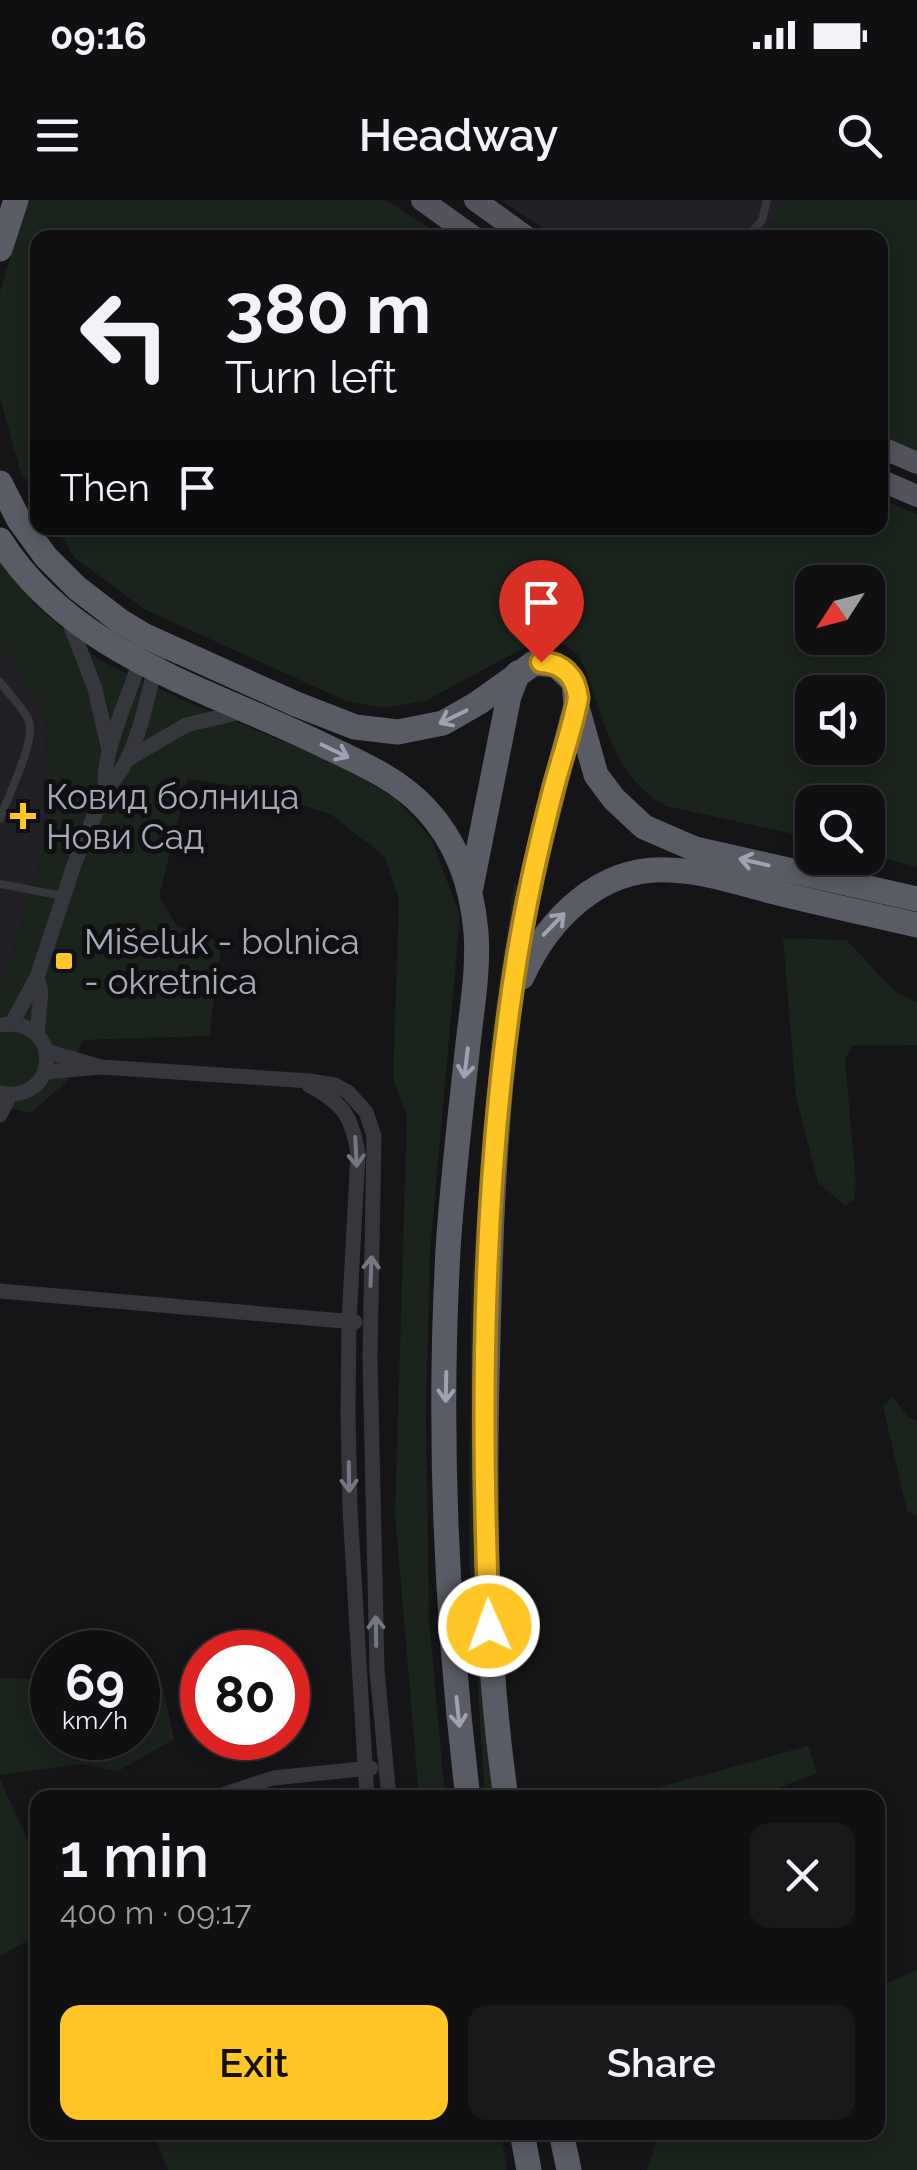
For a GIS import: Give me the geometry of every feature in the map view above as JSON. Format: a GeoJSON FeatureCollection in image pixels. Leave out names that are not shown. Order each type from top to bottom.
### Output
{"type":"FeatureCollection","features":[{"type":"Feature","properties":{"kind":"highway"},"geometry":{"type":"LineString","coordinates":[[0,249],[16,200]]}},
{"type":"Feature","properties":{"kind":"highway"},"geometry":{"type":"LineString","coordinates":[[0,484],[30,538],[61,573],[150,652],[246,711],[360,762],[416,799],[448,837],[470,890]]}},
{"type":"Feature","properties":{"kind":"highway"},"geometry":{"type":"LineString","coordinates":[[0,540],[29,579],[67,616],[101,640],[150,652],[374,731],[413,731],[443,723],[470,709],[518,672],[541,662],[564,668],[574,682],[576,706],[596,775],[614,800],[644,826],[694,849],[917,899]]}},
{"type":"Feature","properties":{"kind":"highway"},"geometry":{"type":"LineString","coordinates":[[467,1790],[457,1707],[444,1476],[448,1252],[477,966],[470,890],[509,696],[518,672]]}},
{"type":"Feature","properties":{"kind":"highway"},"geometry":{"type":"LineString","coordinates":[[505,1790],[489,1626],[484,1498],[490,1232],[510,1009],[532,872],[576,706]]}},
{"type":"Feature","properties":{"kind":"highway"},"geometry":{"type":"LineString","coordinates":[[510,1009],[542,936],[580,898],[603,884],[636,874],[665,869],[702,874],[917,925]]}},
{"type":"Feature","properties":{"kind":"highway"},"geometry":{"type":"LineString","coordinates":[[523,2140],[529,2170]]}},
{"type":"Feature","properties":{"kind":"highway"},"geometry":{"type":"LineString","coordinates":[[562,2140],[568,2170]]}},
{"type":"Feature","properties":{"kind":"main road"},"geometry":{"type":"LineString","coordinates":[[422,200],[464,230]]}},
{"type":"Feature","properties":{"kind":"main road"},"geometry":{"type":"LineString","coordinates":[[475,200],[517,230]]}},
{"type":"Feature","properties":{"kind":"main road"},"geometry":{"type":"LineString","coordinates":[[888,450],[917,463]]}},
{"type":"Feature","properties":{"kind":"main road"},"geometry":{"type":"LineString","coordinates":[[888,483],[917,496]]}},
{"type":"Feature","properties":{"kind":"street"},"geometry":{"type":"LineString","coordinates":[[67,616],[96,689],[109,751]]}},
{"type":"Feature","properties":{"kind":"street"},"geometry":{"type":"LineString","coordinates":[[106,788],[109,751],[150,652]]}},
{"type":"Feature","properties":{"kind":"street"},"geometry":{"type":"LineString","coordinates":[[46,1072],[46,1051],[37,1034],[30,1028],[6,1024],[37,977],[63,896],[106,788],[130,758],[150,652]]}},
{"type":"Feature","properties":{"kind":"street"},"geometry":{"type":"LineString","coordinates":[[130,758],[186,724],[246,711]]}},
{"type":"Feature","properties":{"kind":"street"},"geometry":{"type":"LineString","coordinates":[[37,977],[37,1034]]}},
{"type":"Feature","properties":{"kind":"street"},"geometry":{"type":"LineString","coordinates":[[46,1051],[101,1067]]}},
{"type":"Feature","properties":{"kind":"street"},"geometry":{"type":"LineString","coordinates":[[0,1115],[5,1094],[28,1090],[46,1072],[101,1067],[335,1085],[348,1092],[366,1112],[374,1136],[369,1323],[377,1670],[388,1790]]}},
{"type":"Feature","properties":{"kind":"street"},"geometry":{"type":"LineString","coordinates":[[301,1080],[327,1094],[344,1111],[354,1127],[358,1154],[348,1321],[350,1508],[366,1790]]}},
{"type":"Feature","properties":{"kind":"street"},"geometry":{"type":"LineString","coordinates":[[0,1291],[369,1323]]}},
{"type":"Feature","properties":{"kind":"street"},"geometry":{"type":"LineString","coordinates":[[236,1790],[273,1778],[385,1766]]}},
{"type":"Feature","properties":{"kind":"lane"},"geometry":{"type":"LineString","coordinates":[[754,230],[762,220],[767,200]]}},
{"type":"Feature","properties":{"kind":"lane"},"geometry":{"type":"LineString","coordinates":[[0,682],[30,727],[0,819]]}},
{"type":"Feature","properties":{"kind":"lane"},"geometry":{"type":"LineString","coordinates":[[0,884],[63,896]]}},
{"type":"Feature","properties":{"kind":"shaded area"},"geometry":{"type":"Polygon","coordinates":[[[28,200],[386,200],[432,230],[30,230],[30,486],[20,470],[0,398],[0,292],[28,200]]]}},
{"type":"Feature","properties":{"kind":"shaded area"},"geometry":{"type":"Polygon","coordinates":[[[500,200],[790,200],[765,230],[545,230],[500,200]]]}},
{"type":"Feature","properties":{"kind":"shaded area"},"geometry":{"type":"Polygon","coordinates":[[[790,200],[917,200],[917,466],[888,452],[888,230],[765,230],[790,200]]]}},
{"type":"Feature","properties":{"kind":"shaded area"},"geometry":{"type":"Polygon","coordinates":[[[888,502],[917,514],[917,867],[885,859],[885,785],[795,785],[795,834],[666,806],[648,794],[623,764],[579,656],[565,645],[533,643],[425,701],[384,708],[346,701],[144,609],[75,558],[60,535],[888,535],[888,502]]]}},
{"type":"Feature","properties":{"kind":"shaded area"},"geometry":{"type":"Polygon","coordinates":[[[0,554],[34,604],[100,660],[178,698],[345,767],[397,800],[431,838],[460,916],[430,1252],[426,1418],[429,1618],[444,1790],[418,1790],[395,1514],[407,1116],[393,1079],[399,900],[385,857],[332,815],[254,789],[188,779],[159,897],[177,926],[211,938],[221,948],[209,1036],[82,1040],[67,1081],[31,1113],[0,1106],[0,995],[49,834],[42,798],[47,743],[44,709],[0,645],[0,554]]]}},
{"type":"Feature","properties":{"kind":"shaded area","name":"Ковид болница Нови Сад"},"geometry":{"type":"Polygon","coordinates":[[[0,645],[44,709],[47,743],[42,798],[49,834],[0,995],[0,645]]]}},
{"type":"Feature","properties":{"kind":"shaded area"},"geometry":{"type":"Polygon","coordinates":[[[514,883],[521,885],[477,1552],[493,1790],[484,1790],[469,1553],[471,1290],[492,1032],[514,883]]]}},
{"type":"Feature","properties":{"kind":"shaded area"},"geometry":{"type":"Polygon","coordinates":[[[783,938],[846,940],[897,992],[917,1002],[917,1045],[851,1046],[845,1060],[856,1184],[854,1200],[845,1205],[818,1183],[796,1097],[783,938]]]}},
{"type":"Feature","properties":{"kind":"shaded area"},"geometry":{"type":"Polygon","coordinates":[[[893,1397],[908,1417],[917,1421],[917,1516],[907,1511],[883,1406],[893,1397]]]}},
{"type":"Feature","properties":{"kind":"shaded area"},"geometry":{"type":"Polygon","coordinates":[[[0,1678],[30,1679],[30,1760],[137,1760],[118,1771],[81,1764],[0,1775],[0,1678]]]}},
{"type":"Feature","properties":{"kind":"shaded area"},"geometry":{"type":"Polygon","coordinates":[[[160,1684],[162,1684],[174,1739],[160,1747],[160,1684]]]}},
{"type":"Feature","properties":{"kind":"shaded area"},"geometry":{"type":"Polygon","coordinates":[[[808,1746],[817,1773],[773,1790],[649,1790],[808,1746]]]}},
{"type":"Feature","properties":{"kind":"shaded area"},"geometry":{"type":"Polygon","coordinates":[[[0,1779],[30,1845],[30,1939],[0,1956],[0,1779]]]}},
{"type":"Feature","properties":{"kind":"shaded area"},"geometry":{"type":"Polygon","coordinates":[[[917,1970],[917,2170],[647,2170],[657,2140],[885,2140],[885,1984],[917,1970]]]}},
{"type":"Feature","properties":{"kind":"shaded area"},"geometry":{"type":"Polygon","coordinates":[[[157,2140],[502,2140],[507,2170],[168,2170],[157,2140]]]}},
{"type":"Feature","properties":{"kind":"place","name":"Ковид болница Нови Сад"},"geometry":{"type":"Point","coordinates":[23,816]}},
{"type":"Feature","properties":{"kind":"place","name":"Mišeluk - bolnica - okretnica"},"geometry":{"type":"Point","coordinates":[64,961]}},
{"type":"Feature","properties":{"kind":"route"},"geometry":{"type":"LineString","coordinates":[[489,1626],[484,1498],[490,1232],[498,1114],[532,872],[578,698],[574,682],[564,668],[541,662]]}}]}
